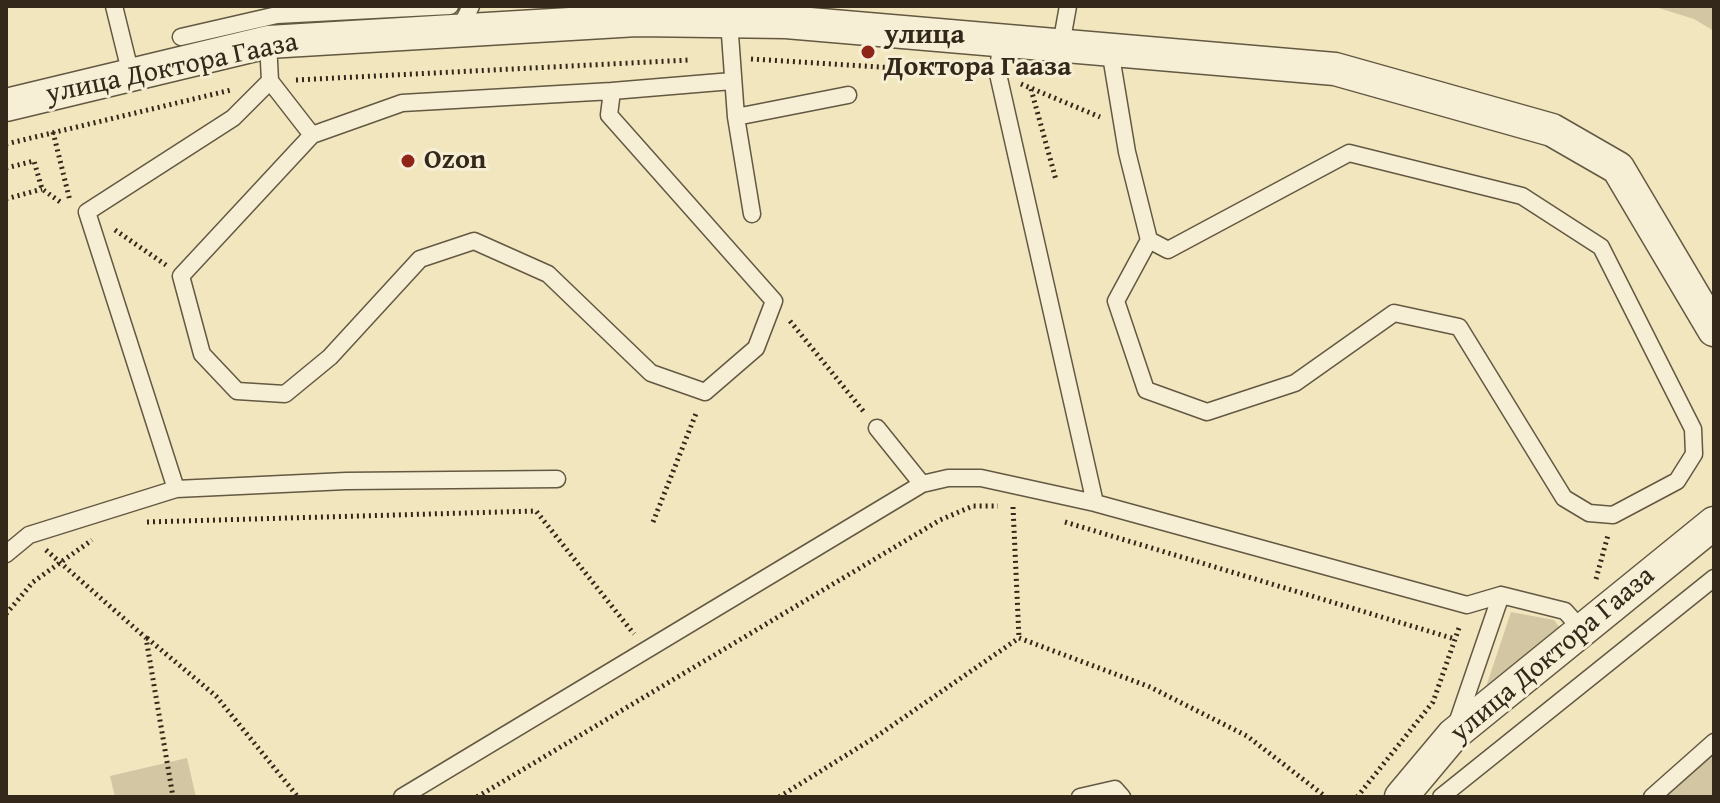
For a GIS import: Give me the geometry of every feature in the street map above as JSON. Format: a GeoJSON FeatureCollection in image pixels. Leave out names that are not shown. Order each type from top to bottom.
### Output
{"type":"FeatureCollection","features":[{"type":"Feature","properties":{"kind":"street","name":"улица Доктора Гааза"},"geometry":{"type":"LineString","coordinates":[[6,105],[268,42],[459,11],[637,20],[729,21],[786,14],[1001,41],[1335,69],[1552,130],[1618,168],[1714,330]]}},
{"type":"Feature","properties":{"kind":"street","name":"улица Доктора Гааза"},"geometry":{"type":"LineString","coordinates":[[1414,793],[1453,735],[1714,523]]}},
{"type":"Feature","properties":{"kind":"lane"},"geometry":{"type":"LineString","coordinates":[[114,6],[131,75]]}},
{"type":"Feature","properties":{"kind":"lane"},"geometry":{"type":"LineString","coordinates":[[1061,45],[1068,6]]}},
{"type":"Feature","properties":{"kind":"lane"},"geometry":{"type":"LineString","coordinates":[[181,37],[277,15],[459,11]]}},
{"type":"Feature","properties":{"kind":"lane"},"geometry":{"type":"LineString","coordinates":[[729,21],[736,117],[752,214]]}},
{"type":"Feature","properties":{"kind":"lane"},"geometry":{"type":"LineString","coordinates":[[1001,41],[998,74],[1095,503]]}},
{"type":"Feature","properties":{"kind":"lane"},"geometry":{"type":"LineString","coordinates":[[268,42],[270,81],[312,135]]}},
{"type":"Feature","properties":{"kind":"lane"},"geometry":{"type":"LineString","coordinates":[[1110,50],[1127,152],[1149,240],[1116,301],[1146,390],[1207,412],[1295,383],[1394,313],[1459,327],[1564,498],[1589,513],[1613,515],[1677,481],[1694,454],[1693,429],[1601,247],[1522,196],[1349,153],[1168,250],[1149,240]]}},
{"type":"Feature","properties":{"kind":"lane"},"geometry":{"type":"LineString","coordinates":[[176,489],[87,212],[233,118],[270,81]]}},
{"type":"Feature","properties":{"kind":"lane"},"geometry":{"type":"LineString","coordinates":[[612,91],[609,115],[774,301],[756,348],[705,392],[651,373],[548,274],[474,241],[420,259],[330,357],[285,394],[237,391],[202,354],[181,276],[312,135],[402,103],[732,81]]}},
{"type":"Feature","properties":{"kind":"lane"},"geometry":{"type":"LineString","coordinates":[[736,117],[848,95]]}},
{"type":"Feature","properties":{"kind":"lane"},"geometry":{"type":"LineString","coordinates":[[877,428],[922,484]]}},
{"type":"Feature","properties":{"kind":"lane"},"geometry":{"type":"LineString","coordinates":[[402,797],[922,484],[948,478],[981,478],[1095,503],[1467,605],[1501,595],[1565,611],[1582,630]]}},
{"type":"Feature","properties":{"kind":"lane"},"geometry":{"type":"LineString","coordinates":[[6,554],[29,535],[176,489],[346,481],[557,479]]}},
{"type":"Feature","properties":{"kind":"lane"},"geometry":{"type":"LineString","coordinates":[[1441,797],[1714,578]]}},
{"type":"Feature","properties":{"kind":"lane"},"geometry":{"type":"LineString","coordinates":[[1453,735],[1501,595]]}},
{"type":"Feature","properties":{"kind":"lane"},"geometry":{"type":"LineString","coordinates":[[1652,797],[1714,742]]}},
{"type":"Feature","properties":{"kind":"lane"},"geometry":{"type":"LineString","coordinates":[[1080,797],[1115,789],[1122,797]]}},
{"type":"Feature","properties":{"kind":"path"},"geometry":{"type":"LineString","coordinates":[[1031,88],[1056,180]]}},
{"type":"Feature","properties":{"kind":"path"},"geometry":{"type":"LineString","coordinates":[[53,132],[70,202],[181,276]]}},
{"type":"Feature","properties":{"kind":"path"},"geometry":{"type":"LineString","coordinates":[[6,168],[34,161],[42,189],[63,204]]}},
{"type":"Feature","properties":{"kind":"path"},"geometry":{"type":"LineString","coordinates":[[6,199],[42,189]]}},
{"type":"Feature","properties":{"kind":"path"},"geometry":{"type":"LineString","coordinates":[[774,301],[877,428]]}},
{"type":"Feature","properties":{"kind":"path"},"geometry":{"type":"LineString","coordinates":[[653,522],[705,392]]}},
{"type":"Feature","properties":{"kind":"path"},"geometry":{"type":"LineString","coordinates":[[1012,487],[1019,638]]}},
{"type":"Feature","properties":{"kind":"path"},"geometry":{"type":"LineString","coordinates":[[477,797],[940,520],[973,506],[1013,506],[1028,510]]}},
{"type":"Feature","properties":{"kind":"path"},"geometry":{"type":"LineString","coordinates":[[142,522],[536,511],[647,650]]}},
{"type":"Feature","properties":{"kind":"path"},"geometry":{"type":"LineString","coordinates":[[1582,630],[1613,515]]}},
{"type":"Feature","properties":{"kind":"path"},"geometry":{"type":"LineString","coordinates":[[1059,520],[1455,639]]}},
{"type":"Feature","properties":{"kind":"path"},"geometry":{"type":"LineString","coordinates":[[6,614],[33,582],[58,561],[98,536]]}},
{"type":"Feature","properties":{"kind":"path"},"geometry":{"type":"LineString","coordinates":[[58,561],[216,696],[298,797]]}},
{"type":"Feature","properties":{"kind":"path"},"geometry":{"type":"LineString","coordinates":[[1357,797],[1433,702],[1467,605]]}},
{"type":"Feature","properties":{"kind":"path"},"geometry":{"type":"LineString","coordinates":[[146,638],[173,797]]}},
{"type":"Feature","properties":{"kind":"path"},"geometry":{"type":"LineString","coordinates":[[779,797],[877,736],[1019,638]]}},
{"type":"Feature","properties":{"kind":"path"},"geometry":{"type":"LineString","coordinates":[[1019,638],[1150,687],[1247,736],[1326,797]]}},
{"type":"Feature","properties":{"kind":"shaded area"},"geometry":{"type":"Polygon","coordinates":[[[1652,6],[1714,6],[1714,31],[1694,19],[1652,6]]]}},
{"type":"Feature","properties":{"kind":"shaded area"},"geometry":{"type":"Polygon","coordinates":[[[1511,612],[1554,620],[1562,631],[1485,690],[1511,612]]]}},
{"type":"Feature","properties":{"kind":"shaded area"},"geometry":{"type":"Polygon","coordinates":[[[1714,740],[1714,797],[1651,797],[1714,740]]]}},
{"type":"Feature","properties":{"kind":"shaded area"},"geometry":{"type":"Polygon","coordinates":[[[187,758],[196,797],[115,797],[110,776],[187,758]]]}},
{"type":"Feature","properties":{"kind":"place","name":"улица Доктора Гааза"},"geometry":{"type":"Point","coordinates":[868,52]}},
{"type":"Feature","properties":{"kind":"place","name":"Ozon"},"geometry":{"type":"Point","coordinates":[408,161]}}]}
